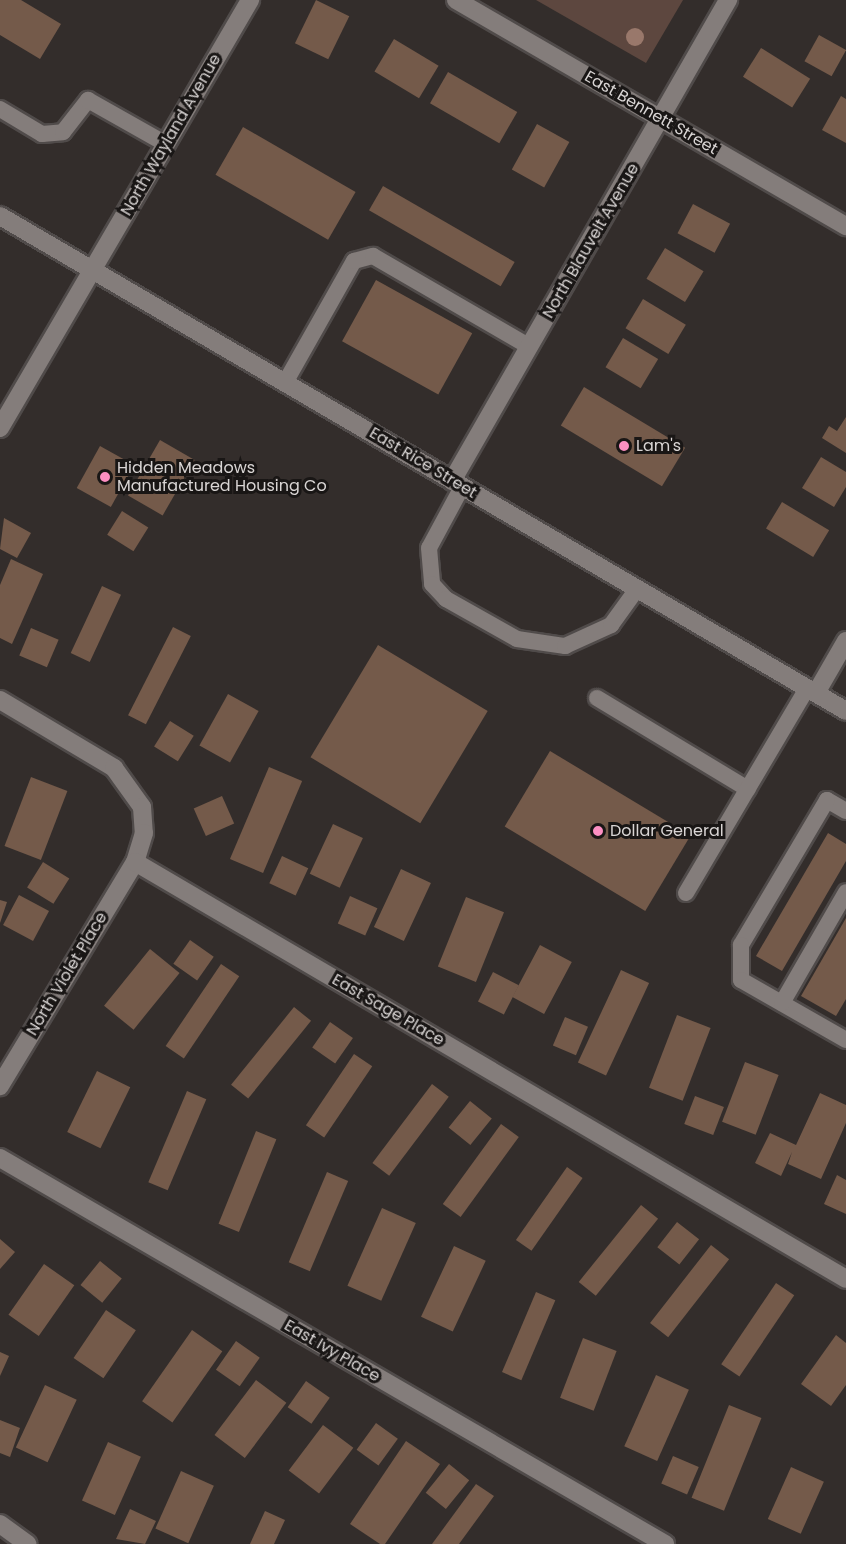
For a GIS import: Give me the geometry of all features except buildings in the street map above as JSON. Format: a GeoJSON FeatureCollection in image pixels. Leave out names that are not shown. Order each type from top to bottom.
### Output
{"type":"FeatureCollection","features":[{"type":"Feature","properties":{"kind":"street","name":"North Wayland Avenue"},"geometry":{"type":"LineString","coordinates":[[0,428],[250,0]]}},
{"type":"Feature","properties":{"kind":"street","name":"East Bennett Street"},"geometry":{"type":"LineString","coordinates":[[456,0],[846,226]]}},
{"type":"Feature","properties":{"kind":"street","name":"North Blauvelt Avenue"},"geometry":{"type":"LineString","coordinates":[[457,484],[530,347],[728,0]]}},
{"type":"Feature","properties":{"kind":"street","name":"East Rice Street"},"geometry":{"type":"LineString","coordinates":[[0,216],[286,381],[457,484],[846,711]]}},
{"type":"Feature","properties":{"kind":"street"},"geometry":{"type":"LineString","coordinates":[[811,690],[846,641]]}},
{"type":"Feature","properties":{"kind":"street"},"geometry":{"type":"LineString","coordinates":[[0,700],[114,768],[127,781],[142,807],[144,833],[135,862]]}},
{"type":"Feature","properties":{"kind":"street","name":"North Violet Place"},"geometry":{"type":"LineString","coordinates":[[1,1080],[135,862]]}},
{"type":"Feature","properties":{"kind":"street","name":"East Sage Place"},"geometry":{"type":"LineString","coordinates":[[135,862],[846,1278]]}},
{"type":"Feature","properties":{"kind":"street","name":"East Ivy Place"},"geometry":{"type":"LineString","coordinates":[[0,1158],[665,1544]]}},
{"type":"Feature","properties":{"kind":"street"},"geometry":{"type":"LineString","coordinates":[[0,1524],[28,1544]]}},
{"type":"Feature","properties":{"kind":"lane"},"geometry":{"type":"LineString","coordinates":[[0,109],[42,134],[63,132],[88,100],[166,144]]}},
{"type":"Feature","properties":{"kind":"lane"},"geometry":{"type":"LineString","coordinates":[[286,381],[354,261],[373,256],[530,347]]}},
{"type":"Feature","properties":{"kind":"lane"},"geometry":{"type":"LineString","coordinates":[[457,484],[429,548],[432,584],[446,599],[517,639],[565,646],[611,625],[637,589]]}},
{"type":"Feature","properties":{"kind":"lane"},"geometry":{"type":"LineString","coordinates":[[686,893],[811,690]]}},
{"type":"Feature","properties":{"kind":"lane"},"geometry":{"type":"LineString","coordinates":[[597,698],[748,789]]}},
{"type":"Feature","properties":{"kind":"lane"},"geometry":{"type":"LineString","coordinates":[[845,1038],[741,980],[741,945],[827,800],[846,811]]}},
{"type":"Feature","properties":{"kind":"lane"},"geometry":{"type":"LineString","coordinates":[[782,1003],[846,892]]}},
{"type":"Feature","properties":{"kind":"shaded area"},"geometry":{"type":"Polygon","coordinates":[[[536,0],[683,0],[646,63],[536,0]]]}},
{"type":"Feature","properties":{"kind":"place","name":"Lam's"},"geometry":{"type":"Point","coordinates":[624,446]}},
{"type":"Feature","properties":{"kind":"place","name":"Hidden Meadows Manufactured Housing Co"},"geometry":{"type":"Point","coordinates":[105,477]}},
{"type":"Feature","properties":{"kind":"place","name":"Dollar General"},"geometry":{"type":"Point","coordinates":[598,831]}}]}
